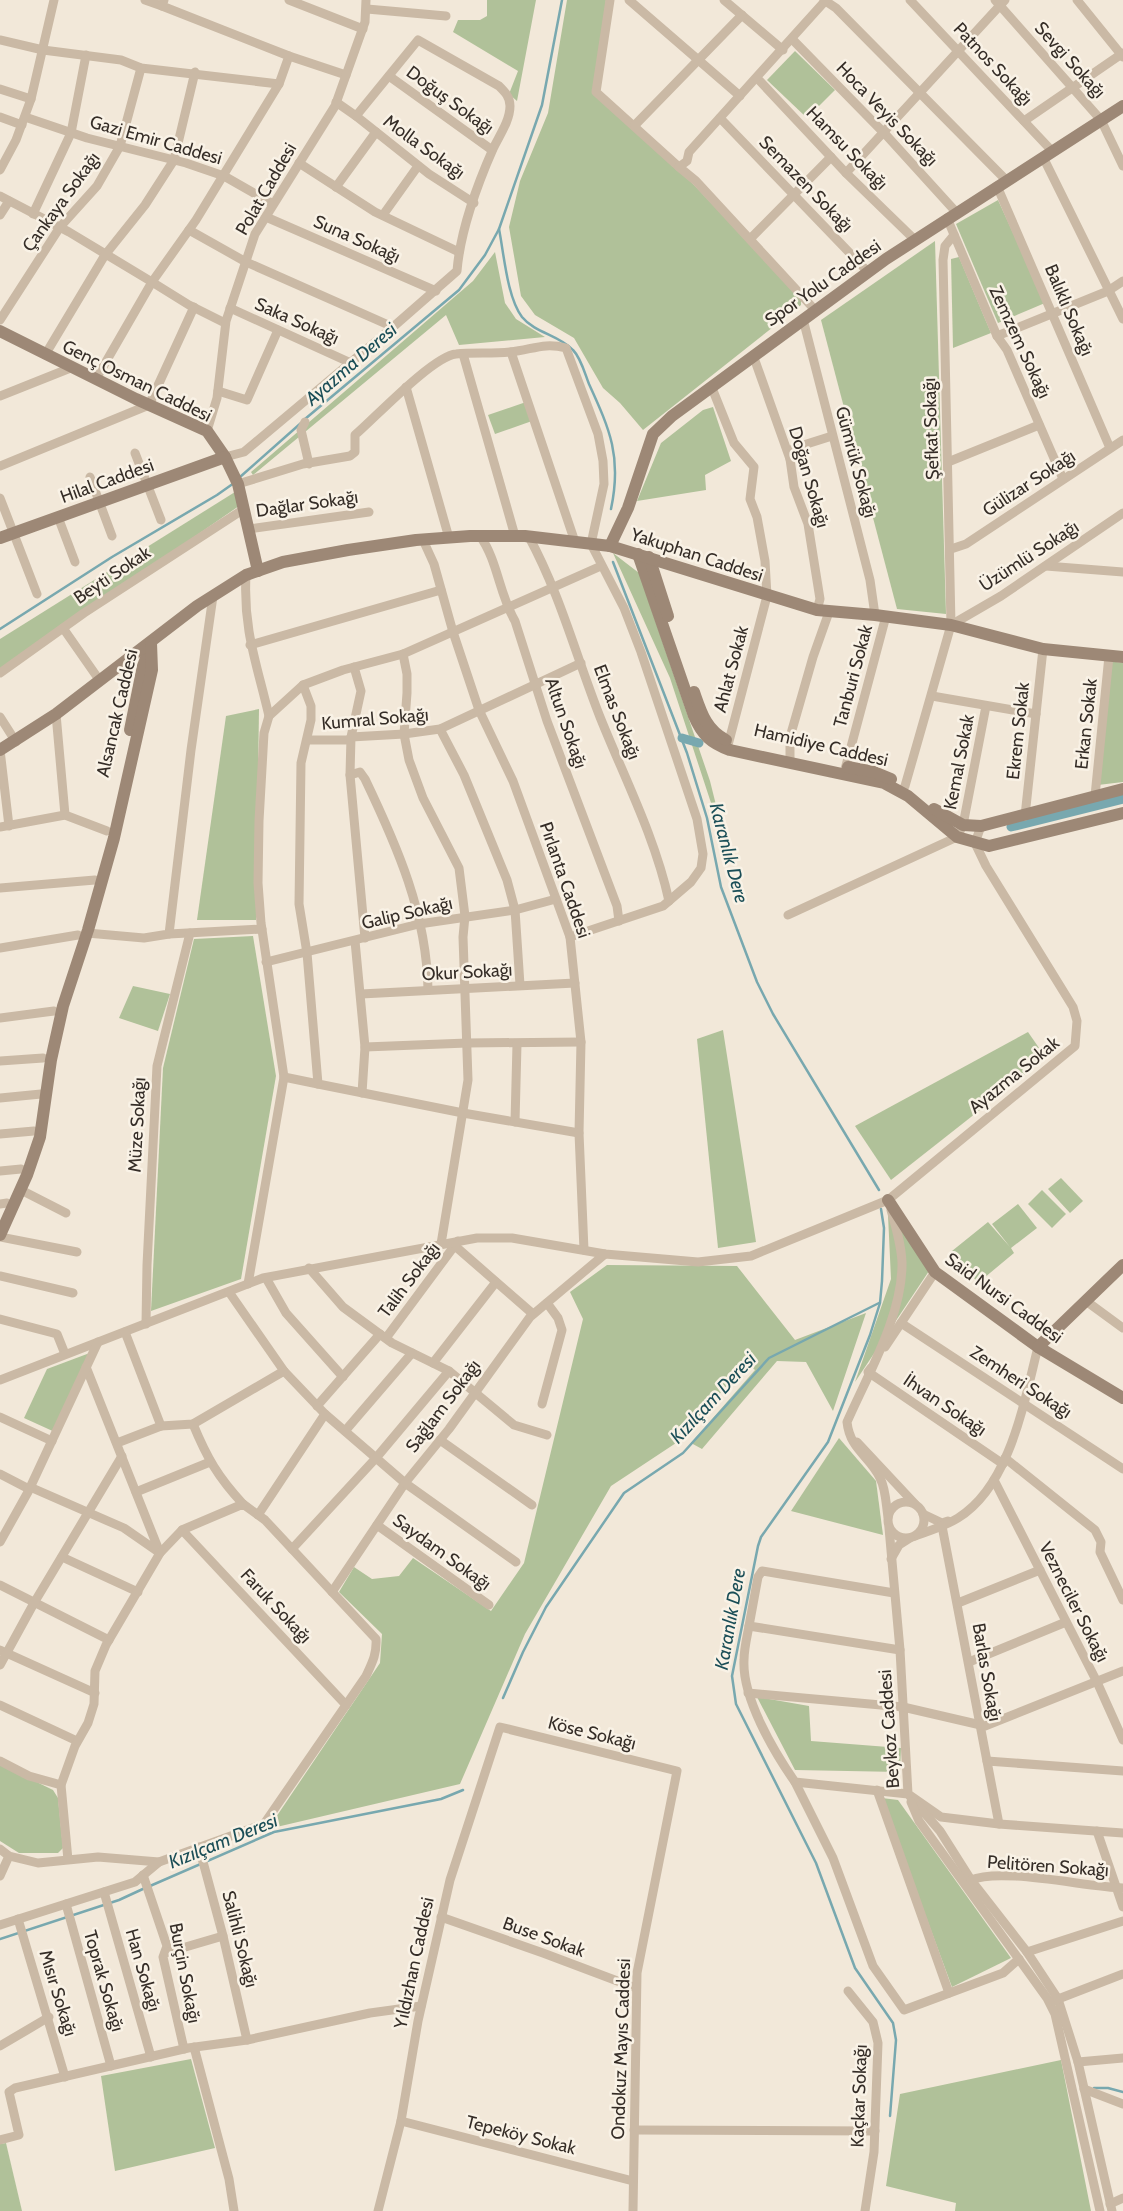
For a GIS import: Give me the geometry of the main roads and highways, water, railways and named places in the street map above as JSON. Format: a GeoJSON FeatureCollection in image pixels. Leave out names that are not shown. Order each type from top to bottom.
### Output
{"type":"FeatureCollection","features":[{"type":"Feature","properties":{"kind":"waterway","name":"Ayazma Deresi"},"geometry":{"type":"LineString","coordinates":[[305,419],[459,290],[485,255],[499,229],[542,105],[562,0]]}},
{"type":"Feature","properties":{"kind":"waterway","name":"Karanlık Dere"},"geometry":{"type":"LineString","coordinates":[[499,229],[509,287],[517,309],[522,317],[533,327],[561,341],[576,353],[603,416],[612,444],[614,459],[614,491],[611,509]]}},
{"type":"Feature","properties":{"kind":"waterway","name":"Ayazma Deresi"},"geometry":{"type":"LineString","coordinates":[[240,477],[301,423]]}},
{"type":"Feature","properties":{"kind":"waterway","name":"Ayazma Deresi"},"geometry":{"type":"LineString","coordinates":[[0,629],[112,557],[234,483]]}},
{"type":"Feature","properties":{"kind":"waterway","name":"Karanlık Dere"},"geometry":{"type":"LineString","coordinates":[[613,562],[687,753],[707,818],[721,887],[757,982],[773,1014],[879,1190]]}},
{"type":"Feature","properties":{"kind":"waterway"},"geometry":{"type":"LineString","coordinates":[[682,738],[699,743]]}},
{"type":"Feature","properties":{"kind":"waterway"},"geometry":{"type":"LineString","coordinates":[[1011,827],[1123,799]]}},
{"type":"Feature","properties":{"kind":"waterway","name":"Karanlık Dere"},"geometry":{"type":"LineString","coordinates":[[881,1209],[884,1228],[882,1281],[880,1303],[870,1335],[828,1442],[761,1537],[732,1676],[736,1704],[816,1863],[855,1968],[893,2023],[896,2040],[890,2116]]}},
{"type":"Feature","properties":{"kind":"waterway","name":"Kızılçam Deresi"},"geometry":{"type":"LineString","coordinates":[[503,1698],[523,1652],[546,1607],[624,1493],[683,1453],[769,1358],[879,1303]]}},
{"type":"Feature","properties":{"kind":"waterway","name":"Kızılçam Deresi"},"geometry":{"type":"LineString","coordinates":[[150,1886],[274,1832],[441,1799],[463,1790]]}},
{"type":"Feature","properties":{"kind":"waterway","name":"Kızılçam Deresi"},"geometry":{"type":"LineString","coordinates":[[0,1939],[119,1900],[145,1888]]}},
{"type":"Feature","properties":{"kind":"waterway"},"geometry":{"type":"LineString","coordinates":[[1094,2088],[1108,2088],[1123,2092]]}}]}
